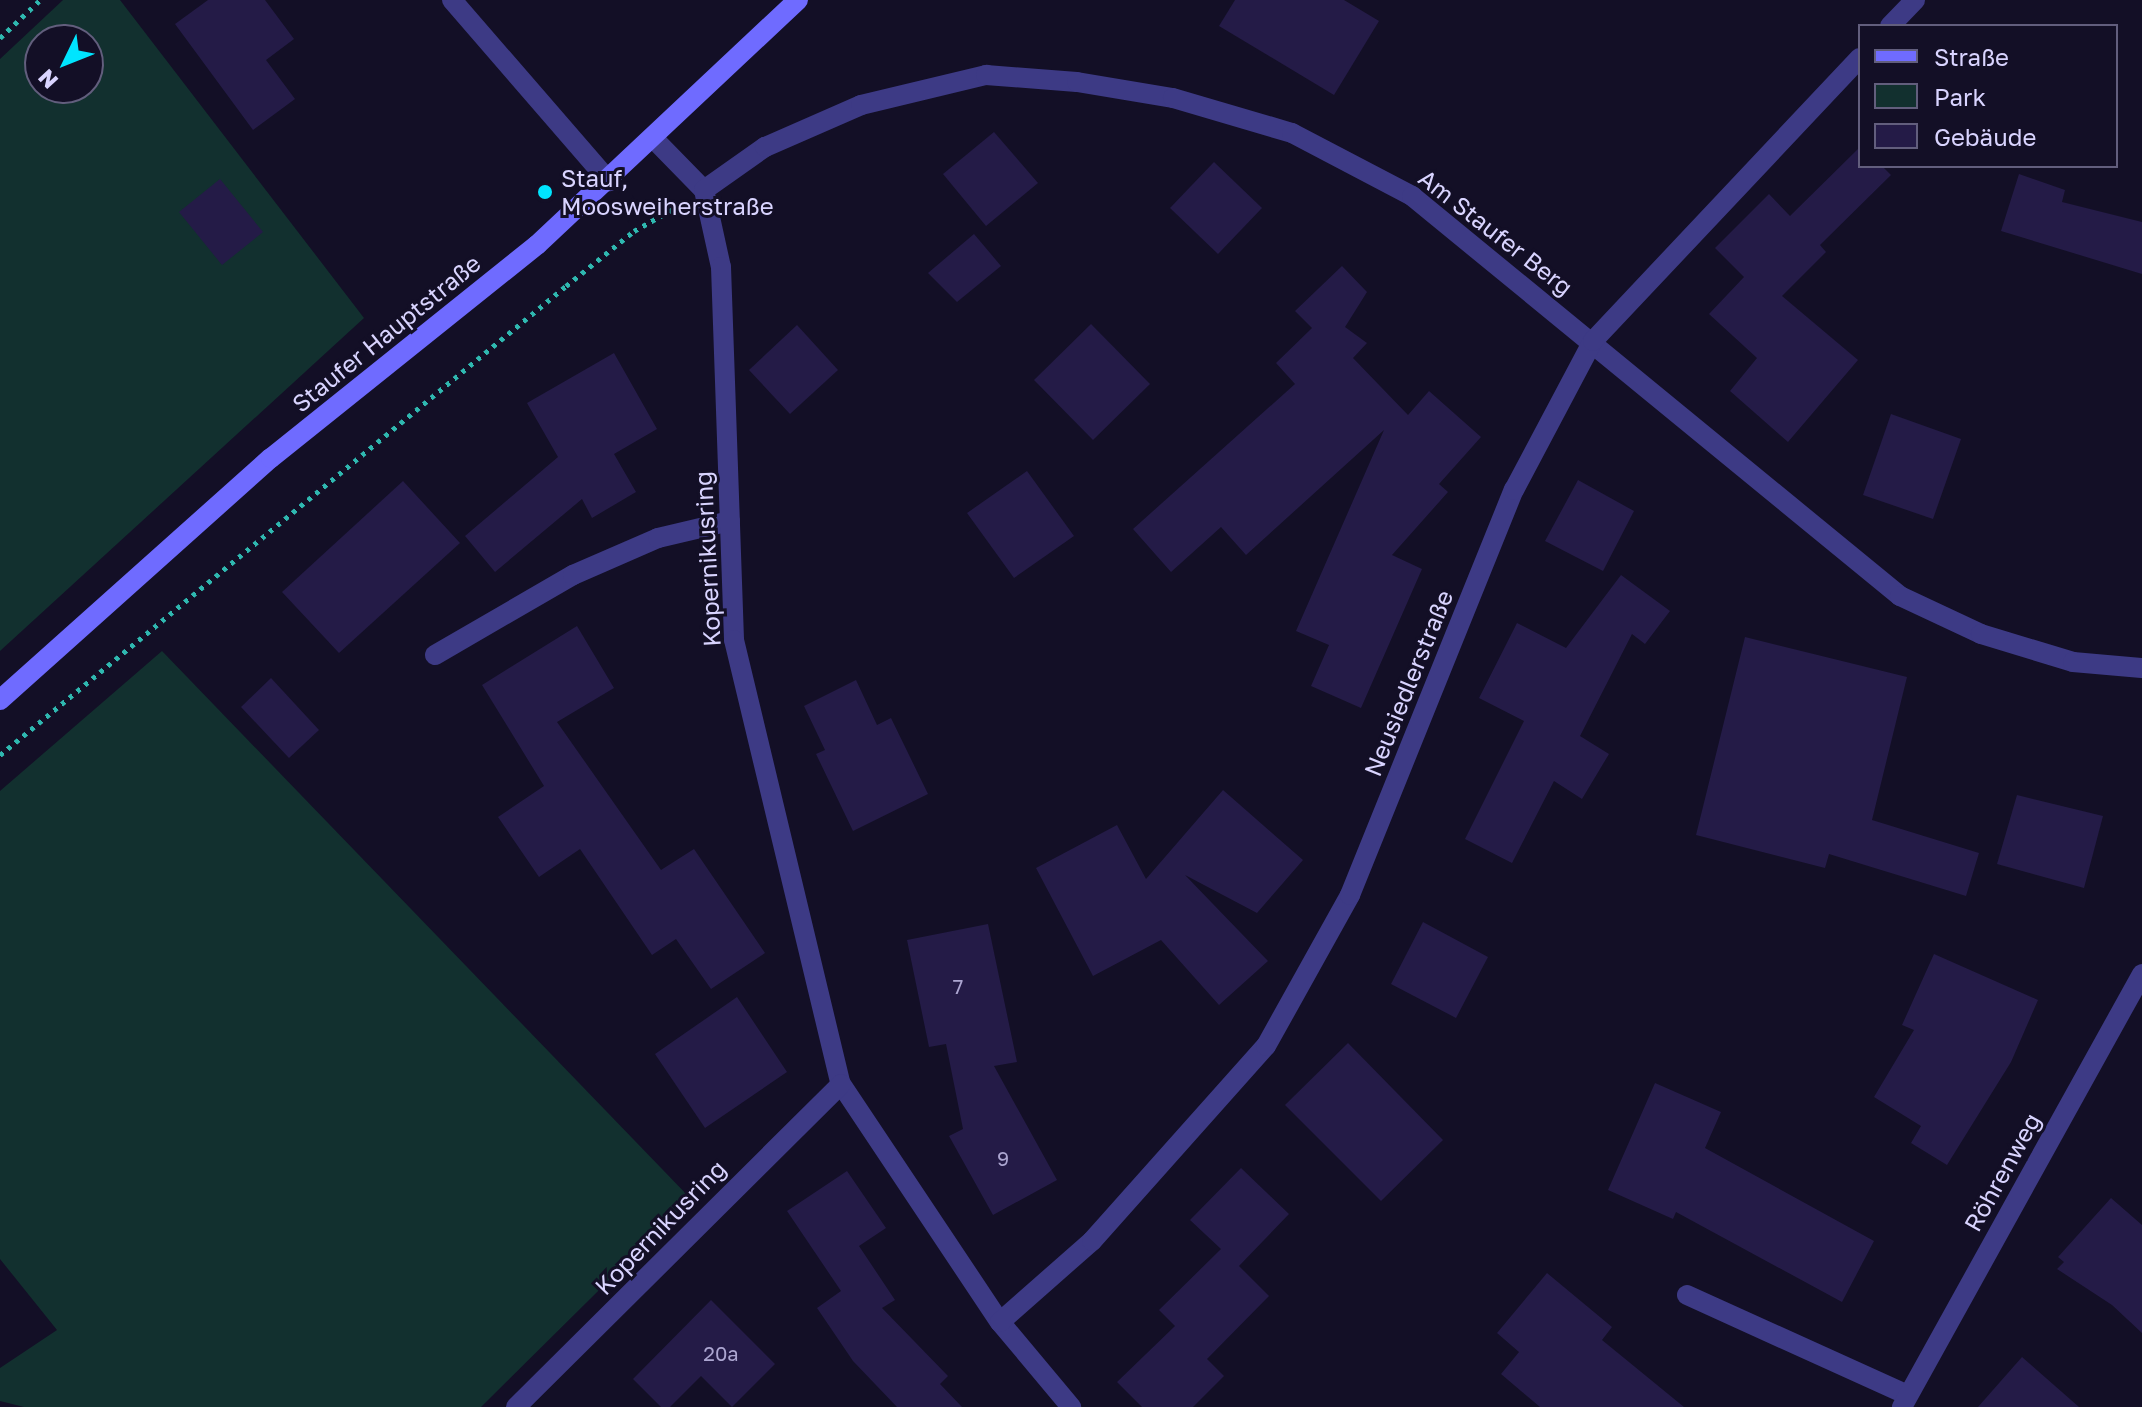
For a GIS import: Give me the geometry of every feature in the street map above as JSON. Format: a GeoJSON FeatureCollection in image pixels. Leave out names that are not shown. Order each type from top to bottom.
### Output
{"type":"FeatureCollection","features":[{"type":"Feature","properties":{"kind":"street"},"geometry":{"type":"LineString","coordinates":[[452,0],[609,181]]}},
{"type":"Feature","properties":{"kind":"street","name":"Staufer Hauptstraße"},"geometry":{"type":"LineString","coordinates":[[0,700],[271,458],[609,181],[798,0]]}},
{"type":"Feature","properties":{"kind":"street"},"geometry":{"type":"LineString","coordinates":[[1892,24],[1915,0]]}},
{"type":"Feature","properties":{"kind":"street","name":"Neusiedlerstraße"},"geometry":{"type":"LineString","coordinates":[[1000,1322],[1092,1241],[1266,1046],[1350,895],[1514,490],[1593,341],[1858,60]]}},
{"type":"Feature","properties":{"kind":"street","name":"Am Staufer Berg"},"geometry":{"type":"LineString","coordinates":[[704,190],[765,147],[861,105],[986,75],[1105,86],[1173,98],[1292,133],[1412,196],[1593,341],[1900,596],[1981,634],[2073,662],[2142,668]]}},
{"type":"Feature","properties":{"kind":"street"},"geometry":{"type":"LineString","coordinates":[[653,138],[704,190]]}},
{"type":"Feature","properties":{"kind":"street","name":"Kopernikusring"},"geometry":{"type":"LineString","coordinates":[[704,190],[721,267],[734,640],[841,1084],[1000,1322],[1071,1407]]}},
{"type":"Feature","properties":{"kind":"street"},"geometry":{"type":"LineString","coordinates":[[435,655],[573,575],[658,538],[730,521]]}},
{"type":"Feature","properties":{"kind":"street","name":"Röhrenweg"},"geometry":{"type":"LineString","coordinates":[[1687,1295],[1905,1401],[2142,974]]}},
{"type":"Feature","properties":{"kind":"street","name":"Kopernikusring"},"geometry":{"type":"LineString","coordinates":[[516,1407],[841,1084]]}},
{"type":"Feature","properties":{"kind":"path"},"geometry":{"type":"LineString","coordinates":[[0,38],[40,0]]}},
{"type":"Feature","properties":{"kind":"path"},"geometry":{"type":"LineString","coordinates":[[0,755],[634,231],[704,190]]}},
{"type":"Feature","properties":{"kind":"green space"},"geometry":{"type":"Polygon","coordinates":[[[63,0],[120,0],[364,318],[0,651],[0,59],[24,37],[24,104],[104,104],[104,24],[37,24],[63,0]]]}},
{"type":"Feature","properties":{"kind":"green space"},"geometry":{"type":"Polygon","coordinates":[[[162,651],[691,1199],[481,1407],[24,1407],[0,1401],[0,1368],[57,1330],[0,1259],[0,791],[162,651]]]}},
{"type":"Feature","properties":{"kind":"building"},"geometry":{"type":"Polygon","coordinates":[[[208,0],[265,0],[294,39],[266,60],[295,99],[253,130],[175,24],[208,0]]]}},
{"type":"Feature","properties":{"kind":"building"},"geometry":{"type":"Polygon","coordinates":[[[1235,0],[1344,0],[1379,21],[1334,95],[1219,26],[1235,0]]]}},
{"type":"Feature","properties":{"kind":"building"},"geometry":{"type":"Polygon","coordinates":[[[994,132],[1038,183],[986,226],[943,174],[994,132]]]}},
{"type":"Feature","properties":{"kind":"building"},"geometry":{"type":"Polygon","coordinates":[[[1858,149],[1858,168],[1884,168],[1891,175],[1820,245],[1826,252],[1782,296],[1858,360],[1788,442],[1730,391],[1757,358],[1709,314],[1744,277],[1715,248],[1769,194],[1790,216],[1858,149]]]}},
{"type":"Feature","properties":{"kind":"building"},"geometry":{"type":"Polygon","coordinates":[[[1214,162],[1262,208],[1218,254],[1170,208],[1214,162]]]}},
{"type":"Feature","properties":{"kind":"building"},"geometry":{"type":"Polygon","coordinates":[[[2019,174],[2065,190],[2062,202],[2142,222],[2142,274],[2001,231],[2019,174]]]}},
{"type":"Feature","properties":{"kind":"building"},"geometry":{"type":"Polygon","coordinates":[[[220,179],[263,232],[222,265],[179,212],[220,179]]]}},
{"type":"Feature","properties":{"kind":"building"},"geometry":{"type":"Polygon","coordinates":[[[974,234],[1001,266],[957,302],[928,273],[974,234]]]}},
{"type":"Feature","properties":{"kind":"building"},"geometry":{"type":"Polygon","coordinates":[[[1342,266],[1367,292],[1345,327],[1367,343],[1353,358],[1408,415],[1429,391],[1481,437],[1439,484],[1448,492],[1392,555],[1422,569],[1361,708],[1311,686],[1329,645],[1296,631],[1384,430],[1246,555],[1221,527],[1171,572],[1133,529],[1295,384],[1276,363],[1312,328],[1295,311],[1342,266]]]}},
{"type":"Feature","properties":{"kind":"building"},"geometry":{"type":"Polygon","coordinates":[[[1091,324],[1150,384],[1093,440],[1034,380],[1091,324]]]}},
{"type":"Feature","properties":{"kind":"building"},"geometry":{"type":"Polygon","coordinates":[[[797,325],[838,370],[790,414],[749,370],[797,325]]]}},
{"type":"Feature","properties":{"kind":"building"},"geometry":{"type":"Polygon","coordinates":[[[614,353],[657,429],[614,454],[636,492],[592,518],[582,499],[495,572],[465,536],[558,457],[527,403],[614,353]]]}},
{"type":"Feature","properties":{"kind":"building"},"geometry":{"type":"Polygon","coordinates":[[[1891,414],[1961,439],[1933,519],[1863,495],[1891,414]]]}},
{"type":"Feature","properties":{"kind":"building"},"geometry":{"type":"Polygon","coordinates":[[[1027,471],[1074,536],[1014,578],[967,513],[1027,471]]]}},
{"type":"Feature","properties":{"kind":"building"},"geometry":{"type":"Polygon","coordinates":[[[1578,480],[1634,511],[1603,571],[1545,541],[1578,480]]]}},
{"type":"Feature","properties":{"kind":"building"},"geometry":{"type":"Polygon","coordinates":[[[403,481],[460,543],[339,653],[282,592],[403,481]]]}},
{"type":"Feature","properties":{"kind":"building"},"geometry":{"type":"Polygon","coordinates":[[[1621,575],[1670,611],[1645,644],[1632,634],[1580,736],[1609,754],[1582,799],[1554,781],[1512,863],[1465,839],[1524,721],[1479,698],[1517,623],[1566,648],[1621,575]]]}},
{"type":"Feature","properties":{"kind":"building"},"geometry":{"type":"Polygon","coordinates":[[[577,626],[614,688],[557,722],[661,870],[694,849],[765,953],[711,989],[676,939],[652,955],[580,849],[539,877],[498,817],[544,786],[482,685],[577,626]]]}},
{"type":"Feature","properties":{"kind":"building"},"geometry":{"type":"Polygon","coordinates":[[[1745,637],[1907,677],[1872,820],[1979,853],[1966,896],[1829,854],[1825,868],[1696,835],[1745,637]]]}},
{"type":"Feature","properties":{"kind":"building"},"geometry":{"type":"Polygon","coordinates":[[[271,678],[319,730],[289,758],[241,707],[271,678]]]}},
{"type":"Feature","properties":{"kind":"building"},"geometry":{"type":"Polygon","coordinates":[[[856,680],[877,725],[891,718],[928,794],[853,831],[816,754],[825,750],[804,706],[856,680]]]}},
{"type":"Feature","properties":{"kind":"building"},"geometry":{"type":"Polygon","coordinates":[[[1223,790],[1303,860],[1257,913],[1185,875],[1268,961],[1219,1005],[1161,940],[1093,976],[1036,868],[1117,825],[1146,879],[1223,790]]]}},
{"type":"Feature","properties":{"kind":"building"},"geometry":{"type":"Polygon","coordinates":[[[2017,795],[2103,816],[2084,888],[1997,864],[2017,795]]]}},
{"type":"Feature","properties":{"kind":"building"},"geometry":{"type":"Polygon","coordinates":[[[1423,922],[1488,957],[1456,1018],[1391,984],[1423,922]]]}},
{"type":"Feature","properties":{"kind":"building"},"geometry":{"type":"Polygon","coordinates":[[[988,924],[1017,1062],[994,1066],[1057,1180],[993,1215],[949,1136],[963,1129],[946,1044],[929,1047],[907,940],[988,924]]]}},
{"type":"Feature","properties":{"kind":"building"},"geometry":{"type":"Polygon","coordinates":[[[1934,954],[2038,1000],[2011,1062],[1947,1165],[1911,1143],[1921,1126],[1874,1097],[1914,1030],[1902,1025],[1934,954]]]}},
{"type":"Feature","properties":{"kind":"building"},"geometry":{"type":"Polygon","coordinates":[[[737,997],[787,1072],[705,1128],[655,1054],[737,997]]]}},
{"type":"Feature","properties":{"kind":"building"},"geometry":{"type":"Polygon","coordinates":[[[1348,1043],[1443,1140],[1381,1201],[1285,1105],[1348,1043]]]}},
{"type":"Feature","properties":{"kind":"building"},"geometry":{"type":"Polygon","coordinates":[[[1655,1083],[1721,1112],[1705,1148],[1874,1241],[1842,1302],[1676,1212],[1673,1219],[1608,1190],[1655,1083]]]}},
{"type":"Feature","properties":{"kind":"building"},"geometry":{"type":"Polygon","coordinates":[[[1241,1168],[1289,1214],[1239,1266],[1269,1296],[1207,1359],[1224,1376],[1193,1407],[1142,1407],[1117,1382],[1175,1326],[1159,1310],[1221,1249],[1190,1220],[1241,1168]]]}},
{"type":"Feature","properties":{"kind":"building"},"geometry":{"type":"Polygon","coordinates":[[[847,1171],[886,1228],[859,1246],[895,1300],[882,1308],[948,1376],[940,1384],[962,1407],[897,1407],[853,1361],[817,1308],[841,1291],[787,1211],[847,1171]]]}},
{"type":"Feature","properties":{"kind":"building"},"geometry":{"type":"Polygon","coordinates":[[[2111,1198],[2142,1225],[2142,1333],[2112,1305],[2057,1269],[2064,1262],[2058,1257],[2111,1198]]]}},
{"type":"Feature","properties":{"kind":"building"},"geometry":{"type":"Polygon","coordinates":[[[1547,1273],[1612,1327],[1602,1340],[1684,1407],[1540,1407],[1501,1374],[1519,1352],[1497,1333],[1547,1273]]]}},
{"type":"Feature","properties":{"kind":"building"},"geometry":{"type":"Polygon","coordinates":[[[711,1300],[775,1364],[732,1407],[701,1376],[670,1407],[661,1407],[633,1379],[711,1300]]]}},
{"type":"Feature","properties":{"kind":"building"},"geometry":{"type":"Polygon","coordinates":[[[2022,1357],[2079,1407],[1978,1407],[2022,1357]]]}},
{"type":"Feature","properties":{"kind":"place","name":"Stauf, Moosweiherstraße"},"geometry":{"type":"Point","coordinates":[545,192]}}]}
